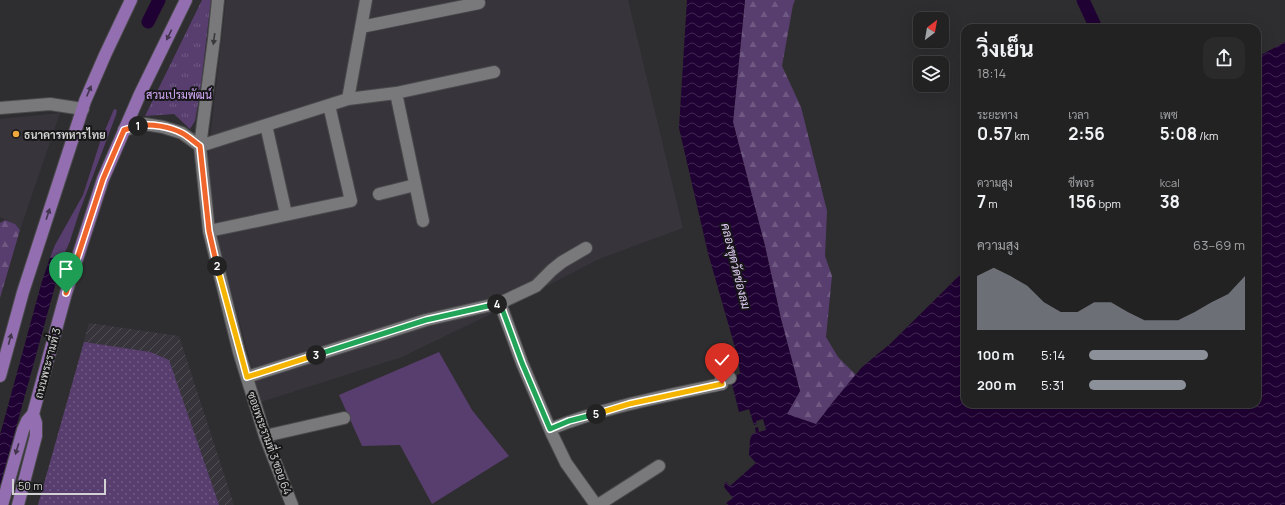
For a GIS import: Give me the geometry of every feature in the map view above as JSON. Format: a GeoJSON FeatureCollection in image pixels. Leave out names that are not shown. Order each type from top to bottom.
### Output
{"type":"FeatureCollection","features":[{"type":"Feature","properties":{"kind":"main road"},"geometry":{"type":"LineString","coordinates":[[0,376],[24,292],[83,109],[105,55],[131,0]]}},
{"type":"Feature","properties":{"kind":"main road","name":"ถนนพระรามที่ 3"},"geometry":{"type":"LineString","coordinates":[[2,505],[23,430],[27,421],[33,414],[69,285],[103,179],[124,130],[186,0]]}},
{"type":"Feature","properties":{"kind":"main road","name":"ถนนพระรามที่ 3"},"geometry":{"type":"LineString","coordinates":[[18,505],[36,436],[36,423],[33,414]]}},
{"type":"Feature","properties":{"kind":"street","name":"ซอยพระรามที่ 3 ซอย 64"},"geometry":{"type":"LineString","coordinates":[[218,0],[200,146],[209,231],[239,352],[265,436],[292,505]]}},
{"type":"Feature","properties":{"kind":"street"},"geometry":{"type":"LineString","coordinates":[[348,100],[366,0]]}},
{"type":"Feature","properties":{"kind":"street"},"geometry":{"type":"LineString","coordinates":[[361,27],[479,4],[478,0]]}},
{"type":"Feature","properties":{"kind":"street"},"geometry":{"type":"LineString","coordinates":[[124,130],[145,124],[163,127],[182,133],[200,146],[348,100],[396,93],[494,72]]}},
{"type":"Feature","properties":{"kind":"street"},"geometry":{"type":"LineString","coordinates":[[396,93],[423,221]]}},
{"type":"Feature","properties":{"kind":"street"},"geometry":{"type":"LineString","coordinates":[[0,108],[50,104],[83,109]]}},
{"type":"Feature","properties":{"kind":"street"},"geometry":{"type":"LineString","coordinates":[[209,231],[351,201],[329,105]]}},
{"type":"Feature","properties":{"kind":"street"},"geometry":{"type":"LineString","coordinates":[[266,125],[286,214]]}},
{"type":"Feature","properties":{"kind":"street"},"geometry":{"type":"LineString","coordinates":[[379,194],[415,185]]}},
{"type":"Feature","properties":{"kind":"street"},"geometry":{"type":"LineString","coordinates":[[247,377],[426,320],[500,303],[536,286],[562,262],[586,248]]}},
{"type":"Feature","properties":{"kind":"street"},"geometry":{"type":"LineString","coordinates":[[500,303],[522,363],[566,463],[597,505],[659,466]]}},
{"type":"Feature","properties":{"kind":"street"},"geometry":{"type":"LineString","coordinates":[[550,429],[569,421],[629,404],[722,384],[721,380],[730,378]]}},
{"type":"Feature","properties":{"kind":"street"},"geometry":{"type":"LineString","coordinates":[[265,436],[344,418]]}},
{"type":"Feature","properties":{"kind":"shaded area"},"geometry":{"type":"Polygon","coordinates":[[[226,0],[628,0],[683,228],[599,259],[518,301],[402,357],[261,402],[219,245],[207,166],[226,0]]]}},
{"type":"Feature","properties":{"kind":"shaded area"},"geometry":{"type":"Polygon","coordinates":[[[60,113],[20,230],[15,224],[0,217],[0,119],[60,113]]]}},
{"type":"Feature","properties":{"kind":"shaded area"},"geometry":{"type":"Polygon","coordinates":[[[89,323],[179,336],[234,505],[38,505],[89,323]]]}},
{"type":"Feature","properties":{"kind":"green space","name":"สวนเปรมพัฒน์"},"geometry":{"type":"Polygon","coordinates":[[[202,0],[211,0],[200,92],[195,121],[190,129],[174,114],[145,116],[202,0]]]}},
{"type":"Feature","properties":{"kind":"green space"},"geometry":{"type":"Polygon","coordinates":[[[745,0],[795,0],[782,66],[801,107],[827,211],[825,256],[832,276],[826,337],[838,357],[856,375],[816,425],[787,414],[800,391],[733,122],[745,0]]]}},
{"type":"Feature","properties":{"kind":"green space"},"geometry":{"type":"Polygon","coordinates":[[[114,109],[117,110],[116,115],[70,241],[63,257],[50,258],[55,245],[83,195],[100,142],[114,109]]]}},
{"type":"Feature","properties":{"kind":"green space"},"geometry":{"type":"Polygon","coordinates":[[[5,220],[15,224],[20,230],[0,298],[0,223],[5,220]]]}},
{"type":"Feature","properties":{"kind":"green space"},"geometry":{"type":"Polygon","coordinates":[[[84,342],[150,352],[169,360],[219,505],[38,505],[84,342]]]}},
{"type":"Feature","properties":{"kind":"green space"},"geometry":{"type":"Polygon","coordinates":[[[439,352],[472,410],[509,456],[432,504],[400,445],[362,446],[339,395],[439,352]]]}},
{"type":"Feature","properties":{"kind":"water","name":"คลองขุดวัดช่องลม"},"geometry":{"type":"Polygon","coordinates":[[[687,0],[745,0],[733,122],[800,391],[787,414],[816,424],[862,367],[890,344],[961,274],[961,408],[1261,408],[1261,55],[1285,42],[1285,505],[728,505],[726,503],[733,498],[724,487],[724,484],[726,482],[730,486],[756,463],[749,455],[750,440],[752,434],[756,433],[755,428],[758,427],[759,432],[766,430],[763,419],[756,421],[757,424],[754,425],[749,409],[739,412],[730,376],[740,374],[738,358],[708,253],[679,128],[687,0]]]}},
{"type":"Feature","properties":{"kind":"water"},"geometry":{"type":"Polygon","coordinates":[[[63,257],[0,486],[0,435],[42,281],[50,258],[63,257]]]}},
{"type":"Feature","properties":{"kind":"waterway"},"geometry":{"type":"LineString","coordinates":[[148,22],[159,0]]}},
{"type":"Feature","properties":{"kind":"waterway"},"geometry":{"type":"LineString","coordinates":[[1083,0],[1094,24]]}},
{"type":"Feature","properties":{"kind":"place","name":"ธนาคารทหารไทย"},"geometry":{"type":"Point","coordinates":[16,134]}},
{"type":"Feature","properties":{"kind":"route"},"geometry":{"type":"LineString","coordinates":[[66,293],[103,179],[124,130],[145,124],[163,127],[182,133],[200,146],[209,231],[239,352],[247,377],[426,320],[500,303],[522,363],[550,429],[569,421],[629,404],[722,384]]}}]}
